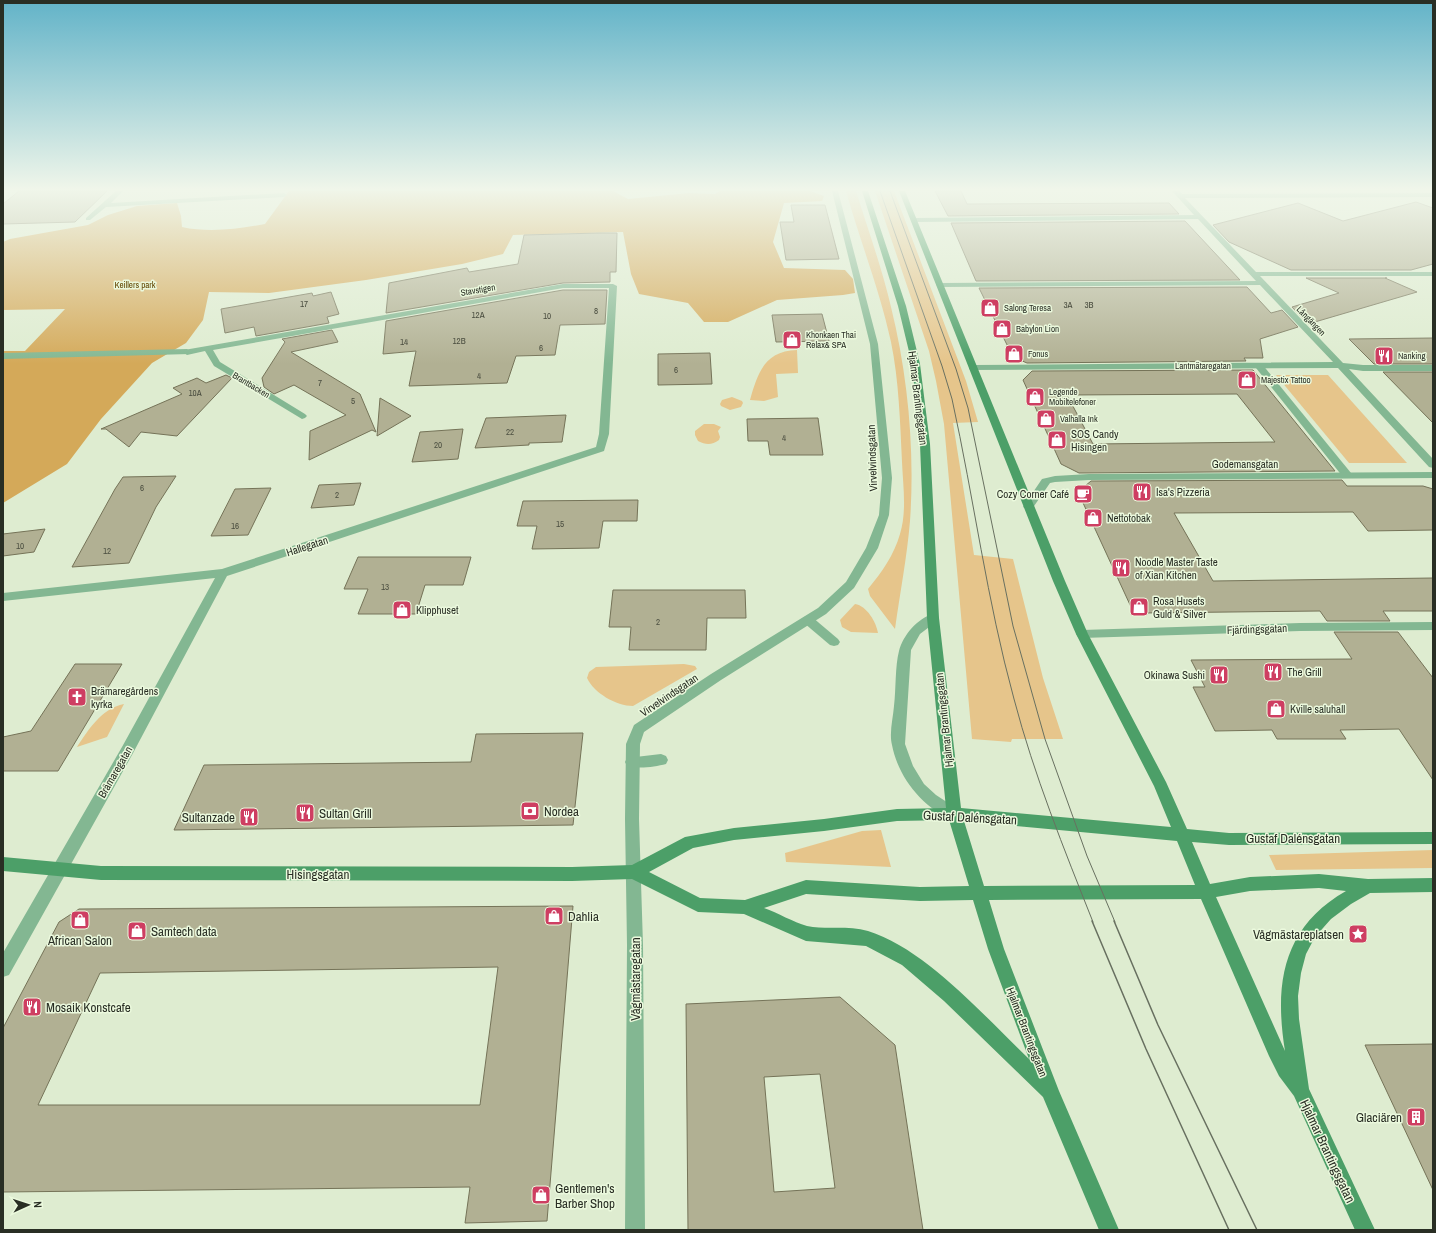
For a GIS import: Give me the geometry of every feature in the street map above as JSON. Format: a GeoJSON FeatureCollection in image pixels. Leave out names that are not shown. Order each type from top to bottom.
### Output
{"type":"FeatureCollection","features":[{"type":"Feature","properties":{"kind":"main road","name":"Hjalmar Brantingsgatan"},"geometry":{"type":"LineString","coordinates":[[884,249],[902,306],[916,364],[925,444],[933,618],[954,814],[996,949],[1051,1094],[1108,1230]]}},
{"type":"Feature","properties":{"kind":"main road","name":"Hjalmar Brantingsgatan"},"geometry":{"type":"LineString","coordinates":[[925,249],[1028,507],[1082,634],[1161,786],[1285,1070],[1300,1090],[1365,1230]]}},
{"type":"Feature","properties":{"kind":"main road","name":"Gustaf Dalénsgatan"},"geometry":{"type":"LineString","coordinates":[[634,872],[690,842],[734,834],[824,825],[897,815],[954,814],[1229,839],[1433,838]]}},
{"type":"Feature","properties":{"kind":"main road","name":"Hisingsgatan"},"geometry":{"type":"LineString","coordinates":[[3,864],[115,874],[572,874],[634,872]]}},
{"type":"Feature","properties":{"kind":"main road"},"geometry":{"type":"LineString","coordinates":[[634,872],[698,905],[745,907],[806,887],[920,894],[978,892],[1048,894],[1206,892],[1250,884],[1319,881],[1368,886],[1433,885]]}},
{"type":"Feature","properties":{"kind":"main road"},"geometry":{"type":"LineString","coordinates":[[1300,1090],[1289,1027],[1290,980],[1297,953],[1313,928],[1325,914],[1368,886]]}},
{"type":"Feature","properties":{"kind":"main road"},"geometry":{"type":"LineString","coordinates":[[745,907],[806,933],[866,938],[908,958],[950,995],[1051,1094]]}},
{"type":"Feature","properties":{"kind":"street","name":"Virvelvindsgatan"},"geometry":{"type":"LineString","coordinates":[[639,729],[716,677],[822,611],[850,585],[872,548],[884,514],[887,478],[874,344],[850,249]]}},
{"type":"Feature","properties":{"kind":"street","name":"Långängen"},"geometry":{"type":"LineString","coordinates":[[1228,249],[1341,365],[1433,465]]}},
{"type":"Feature","properties":{"kind":"street"},"geometry":{"type":"LineString","coordinates":[[1253,274],[1433,274]]}},
{"type":"Feature","properties":{"kind":"street"},"geometry":{"type":"LineString","coordinates":[[940,285],[1261,283]]}},
{"type":"Feature","properties":{"kind":"street","name":"Stavstigen"},"geometry":{"type":"LineString","coordinates":[[3,356],[187,352],[563,286],[613,286],[604,434],[601,449]]}},
{"type":"Feature","properties":{"kind":"street","name":"Brantbacken"},"geometry":{"type":"LineString","coordinates":[[207,348],[217,364],[302,416]]}},
{"type":"Feature","properties":{"kind":"street","name":"Lantmätaregatan"},"geometry":{"type":"LineString","coordinates":[[973,368],[1341,365],[1363,368],[1433,368]]}},
{"type":"Feature","properties":{"kind":"street"},"geometry":{"type":"LineString","coordinates":[[1259,366],[1347,475]]}},
{"type":"Feature","properties":{"kind":"street","name":"Hallegatan"},"geometry":{"type":"LineString","coordinates":[[3,597],[223,574],[601,449]]}},
{"type":"Feature","properties":{"kind":"street","name":"Godemansgatan"},"geometry":{"type":"LineString","coordinates":[[1028,507],[1046,481],[1058,478],[1433,475]]}},
{"type":"Feature","properties":{"kind":"street","name":"Brämaregatan"},"geometry":{"type":"LineString","coordinates":[[3,969],[127,751],[223,574]]}},
{"type":"Feature","properties":{"kind":"street"},"geometry":{"type":"LineString","coordinates":[[933,618],[915,631],[905,650],[898,744],[901,757],[917,786],[930,798],[954,814]]}},
{"type":"Feature","properties":{"kind":"street"},"geometry":{"type":"LineString","coordinates":[[808,620],[834,642]]}},
{"type":"Feature","properties":{"kind":"street","name":"Fjärdingsgatan"},"geometry":{"type":"LineString","coordinates":[[1082,634],[1300,627],[1433,626]]}},
{"type":"Feature","properties":{"kind":"street","name":"Vågmästaregatan"},"geometry":{"type":"LineString","coordinates":[[635,1230],[634,872],[632,762],[633,744],[639,729]]}},
{"type":"Feature","properties":{"kind":"street"},"geometry":{"type":"LineString","coordinates":[[632,762],[661,760]]}},
{"type":"Feature","properties":{"kind":"shaded area"},"geometry":{"type":"Polygon","coordinates":[[[864,249],[874,249],[887,292],[902,360],[909,413],[912,467],[910,521],[895,629],[870,596],[868,589],[883,570],[891,556],[900,534],[904,507],[899,402],[896,372],[891,342],[864,249]]]}},
{"type":"Feature","properties":{"kind":"shaded area"},"geometry":{"type":"Polygon","coordinates":[[[894,249],[916,249],[966,381],[978,422],[953,423],[974,555],[1013,559],[1043,678],[1063,739],[1012,739],[1011,742],[972,739],[944,424],[929,351],[894,249]]]}},
{"type":"Feature","properties":{"kind":"shaded area"},"geometry":{"type":"Polygon","coordinates":[[[797,350],[798,373],[776,374],[778,397],[764,401],[750,400],[756,381],[764,365],[777,354],[797,350]]]}},
{"type":"Feature","properties":{"kind":"shaded area"},"geometry":{"type":"Polygon","coordinates":[[[1276,375],[1328,375],[1407,463],[1349,463],[1276,375]]]}},
{"type":"Feature","properties":{"kind":"shaded area"},"geometry":{"type":"Polygon","coordinates":[[[732,397],[742,401],[743,403],[741,407],[730,410],[721,406],[720,404],[722,400],[732,397]]]}},
{"type":"Feature","properties":{"kind":"shaded area"},"geometry":{"type":"Polygon","coordinates":[[[704,424],[714,424],[721,427],[718,431],[720,437],[719,440],[709,444],[698,441],[695,431],[704,424]]]}},
{"type":"Feature","properties":{"kind":"shaded area"},"geometry":{"type":"Polygon","coordinates":[[[855,604],[867,611],[875,624],[878,633],[851,632],[842,627],[840,620],[855,604]]]}},
{"type":"Feature","properties":{"kind":"shaded area"},"geometry":{"type":"Polygon","coordinates":[[[684,664],[695,666],[697,669],[633,706],[620,704],[606,698],[590,684],[587,678],[589,672],[596,667],[684,664]]]}},
{"type":"Feature","properties":{"kind":"shaded area"},"geometry":{"type":"Polygon","coordinates":[[[124,704],[107,737],[77,747],[91,727],[102,715],[109,710],[124,704]]]}},
{"type":"Feature","properties":{"kind":"shaded area"},"geometry":{"type":"Polygon","coordinates":[[[881,830],[891,867],[786,862],[785,853],[862,831],[881,830]]]}},
{"type":"Feature","properties":{"kind":"shaded area"},"geometry":{"type":"Polygon","coordinates":[[[1433,850],[1433,868],[1276,870],[1269,855],[1433,850]]]}},
{"type":"Feature","properties":{"kind":"green space","name":"Keillers park"},"geometry":{"type":"Polygon","coordinates":[[[3,249],[506,249],[503,254],[462,264],[366,280],[269,293],[209,292],[203,320],[186,343],[152,363],[101,419],[67,464],[3,503],[3,351],[25,351],[65,309],[3,310],[3,249]]]}},
{"type":"Feature","properties":{"kind":"green space","name":"Keillers park"},"geometry":{"type":"Polygon","coordinates":[[[626,249],[776,249],[784,268],[845,270],[853,279],[855,293],[777,300],[728,322],[704,322],[688,303],[639,294],[631,274],[626,249]]]}},
{"type":"Feature","properties":{"kind":"building"},"geometry":{"type":"Polygon","coordinates":[[[521,249],[617,249],[616,272],[610,272],[610,282],[563,283],[386,313],[389,283],[467,268],[469,272],[518,264],[521,249]]]}},
{"type":"Feature","properties":{"kind":"building"},"geometry":{"type":"Polygon","coordinates":[[[784,249],[836,249],[839,259],[786,260],[784,249]]]}},
{"type":"Feature","properties":{"kind":"building"},"geometry":{"type":"Polygon","coordinates":[[[962,249],[1211,249],[1240,280],[976,281],[962,249]]]}},
{"type":"Feature","properties":{"kind":"building"},"geometry":{"type":"Polygon","coordinates":[[[1243,249],[1433,249],[1433,264],[1411,270],[1291,270],[1243,249]]]}},
{"type":"Feature","properties":{"kind":"building"},"geometry":{"type":"Polygon","coordinates":[[[1306,278],[1385,278],[1417,292],[1308,324],[1292,307],[1339,293],[1306,278]]]}},
{"type":"Feature","properties":{"kind":"building"},"geometry":{"type":"Polygon","coordinates":[[[1247,287],[1271,313],[1282,310],[1298,327],[1260,339],[1263,358],[1244,358],[1246,361],[1027,363],[1013,357],[979,288],[1247,287]]]}},
{"type":"Feature","properties":{"kind":"building"},"geometry":{"type":"Polygon","coordinates":[[[563,290],[607,290],[605,324],[560,325],[555,355],[516,356],[507,383],[409,386],[416,351],[383,354],[386,321],[563,290]]]}},
{"type":"Feature","properties":{"kind":"building"},"geometry":{"type":"Polygon","coordinates":[[[331,292],[339,314],[327,317],[329,323],[256,336],[254,327],[225,333],[221,309],[312,293],[313,296],[331,292]]]}},
{"type":"Feature","properties":{"kind":"building"},"geometry":{"type":"Polygon","coordinates":[[[822,314],[829,341],[776,342],[772,315],[822,314]]]}},
{"type":"Feature","properties":{"kind":"building"},"geometry":{"type":"Polygon","coordinates":[[[332,330],[338,342],[291,352],[360,394],[376,432],[372,430],[309,460],[310,431],[346,415],[294,385],[274,394],[264,387],[262,378],[285,342],[282,339],[332,330]]]}},
{"type":"Feature","properties":{"kind":"building"},"geometry":{"type":"Polygon","coordinates":[[[1433,338],[1433,364],[1374,364],[1349,339],[1433,338]]]}},
{"type":"Feature","properties":{"kind":"building"},"geometry":{"type":"Polygon","coordinates":[[[710,353],[712,384],[658,385],[658,354],[710,353]]]}},
{"type":"Feature","properties":{"kind":"building"},"geometry":{"type":"Polygon","coordinates":[[[1253,370],[1335,471],[1079,473],[1061,464],[1023,380],[1032,371],[1253,370]],[[1237,394],[1067,395],[1093,444],[1275,442],[1237,394]]]}},
{"type":"Feature","properties":{"kind":"building"},"geometry":{"type":"Polygon","coordinates":[[[1383,372],[1433,372],[1433,423],[1383,372]]]}},
{"type":"Feature","properties":{"kind":"building"},"geometry":{"type":"Polygon","coordinates":[[[226,375],[232,378],[177,436],[141,432],[129,447],[106,429],[101,429],[182,394],[173,388],[197,378],[206,383],[226,375]]]}},
{"type":"Feature","properties":{"kind":"building"},"geometry":{"type":"Polygon","coordinates":[[[380,398],[411,416],[377,436],[380,398]]]}},
{"type":"Feature","properties":{"kind":"building"},"geometry":{"type":"Polygon","coordinates":[[[566,415],[562,442],[529,443],[529,445],[475,448],[486,418],[566,415]]]}},
{"type":"Feature","properties":{"kind":"building"},"geometry":{"type":"Polygon","coordinates":[[[818,418],[823,455],[770,455],[768,441],[748,441],[747,419],[818,418]]]}},
{"type":"Feature","properties":{"kind":"building"},"geometry":{"type":"Polygon","coordinates":[[[463,429],[458,459],[412,462],[420,432],[463,429]]]}},
{"type":"Feature","properties":{"kind":"building"},"geometry":{"type":"Polygon","coordinates":[[[176,476],[156,507],[129,563],[72,567],[123,477],[176,476]]]}},
{"type":"Feature","properties":{"kind":"building"},"geometry":{"type":"Polygon","coordinates":[[[1342,480],[1347,486],[1423,486],[1433,489],[1433,530],[1368,531],[1353,512],[1174,513],[1213,581],[1433,578],[1433,611],[1383,611],[1390,621],[1327,621],[1320,611],[1142,613],[1131,607],[1078,492],[1091,481],[1342,480]]]}},
{"type":"Feature","properties":{"kind":"building"},"geometry":{"type":"Polygon","coordinates":[[[361,483],[354,505],[311,508],[319,485],[361,483]]]}},
{"type":"Feature","properties":{"kind":"building"},"geometry":{"type":"Polygon","coordinates":[[[271,488],[248,535],[211,536],[235,489],[271,488]]]}},
{"type":"Feature","properties":{"kind":"building"},"geometry":{"type":"Polygon","coordinates":[[[638,500],[637,521],[603,521],[599,548],[532,549],[537,526],[517,526],[523,501],[638,500]]]}},
{"type":"Feature","properties":{"kind":"building"},"geometry":{"type":"Polygon","coordinates":[[[45,529],[34,552],[3,556],[3,534],[45,529]]]}},
{"type":"Feature","properties":{"kind":"building"},"geometry":{"type":"Polygon","coordinates":[[[358,557],[471,557],[463,585],[425,585],[416,614],[358,614],[368,589],[344,589],[358,557]]]}},
{"type":"Feature","properties":{"kind":"building"},"geometry":{"type":"Polygon","coordinates":[[[613,590],[745,590],[746,618],[707,618],[706,650],[629,650],[631,627],[609,627],[613,590]]]}},
{"type":"Feature","properties":{"kind":"building"},"geometry":{"type":"Polygon","coordinates":[[[1334,632],[1398,632],[1433,678],[1433,780],[1399,729],[1340,730],[1346,739],[1277,739],[1272,730],[1215,731],[1193,687],[1205,687],[1191,660],[1352,659],[1334,632]]]}},
{"type":"Feature","properties":{"kind":"building","name":"Brämaregårdens kyrka"},"geometry":{"type":"Polygon","coordinates":[[[75,664],[122,664],[58,771],[3,771],[3,737],[31,731],[75,664]]]}},
{"type":"Feature","properties":{"kind":"building"},"geometry":{"type":"Polygon","coordinates":[[[583,733],[573,825],[174,830],[204,765],[471,762],[476,734],[583,733]]]}},
{"type":"Feature","properties":{"kind":"building"},"geometry":{"type":"Polygon","coordinates":[[[573,906],[547,1221],[465,1223],[470,1187],[3,1192],[3,1028],[59,922],[79,909],[573,906]],[[498,967],[100,973],[38,1105],[480,1105],[498,967]]]}},
{"type":"Feature","properties":{"kind":"building"},"geometry":{"type":"Polygon","coordinates":[[[840,997],[895,1045],[923,1230],[688,1230],[686,1004],[840,997]],[[820,1074],[764,1077],[774,1192],[835,1188],[820,1074]]]}},
{"type":"Feature","properties":{"kind":"building","name":"Glaciären"},"geometry":{"type":"Polygon","coordinates":[[[1433,1044],[1433,1190],[1365,1045],[1433,1044]]]}},
{"type":"Feature","properties":{"kind":"tram line"},"geometry":{"type":"LineString","coordinates":[[900,249],[942,366],[952,399],[996,625],[1004,662],[1022,727],[1050,812],[1093,922]]}},
{"type":"Feature","properties":{"kind":"tram line"},"geometry":{"type":"LineString","coordinates":[[911,249],[956,369],[968,408],[1013,626],[1045,739],[1087,856],[1115,922]]}},
{"type":"Feature","properties":{"kind":"tram line"},"geometry":{"type":"LineString","coordinates":[[1092,921],[1146,1049],[1229,1230]]}},
{"type":"Feature","properties":{"kind":"tram line"},"geometry":{"type":"LineString","coordinates":[[1114,921],[1158,1025],[1257,1230]]}},
{"type":"Feature","properties":{"kind":"place","name":"Salong Teresa"},"geometry":{"type":"Point","coordinates":[990,308]}},
{"type":"Feature","properties":{"kind":"place","name":"Babylon Lion"},"geometry":{"type":"Point","coordinates":[1002,329]}},
{"type":"Feature","properties":{"kind":"place","name":"Khonkaen Thai Relax& SPA"},"geometry":{"type":"Point","coordinates":[792,340]}},
{"type":"Feature","properties":{"kind":"place","name":"Fonus"},"geometry":{"type":"Point","coordinates":[1014,354]}},
{"type":"Feature","properties":{"kind":"place","name":"Nanking"},"geometry":{"type":"Point","coordinates":[1384,356]}},
{"type":"Feature","properties":{"kind":"place","name":"Majestix Tattoo"},"geometry":{"type":"Point","coordinates":[1247,380]}},
{"type":"Feature","properties":{"kind":"place","name":"Legende Mobiltelefoner"},"geometry":{"type":"Point","coordinates":[1035,397]}},
{"type":"Feature","properties":{"kind":"place","name":"Valhalla Ink"},"geometry":{"type":"Point","coordinates":[1046,419]}},
{"type":"Feature","properties":{"kind":"place","name":"SOS Candy Hisingen"},"geometry":{"type":"Point","coordinates":[1057,440]}},
{"type":"Feature","properties":{"kind":"place","name":"Isa's Pizzeria"},"geometry":{"type":"Point","coordinates":[1142,492]}},
{"type":"Feature","properties":{"kind":"place","name":"Cozy Corner Café"},"geometry":{"type":"Point","coordinates":[1083,494]}},
{"type":"Feature","properties":{"kind":"place","name":"Nettotobak"},"geometry":{"type":"Point","coordinates":[1093,518]}},
{"type":"Feature","properties":{"kind":"place","name":"Noodle Master Taste of Xian Kitchen"},"geometry":{"type":"Point","coordinates":[1121,568]}},
{"type":"Feature","properties":{"kind":"place","name":"Rosa Husets Guld & Silver"},"geometry":{"type":"Point","coordinates":[1139,607]}},
{"type":"Feature","properties":{"kind":"place","name":"Klipphuset"},"geometry":{"type":"Point","coordinates":[402,610]}},
{"type":"Feature","properties":{"kind":"place","name":"The Grill"},"geometry":{"type":"Point","coordinates":[1273,672]}},
{"type":"Feature","properties":{"kind":"place","name":"Okinawa Sushi"},"geometry":{"type":"Point","coordinates":[1219,675]}},
{"type":"Feature","properties":{"kind":"place","name":"Brämaregårdens kyrka"},"geometry":{"type":"Point","coordinates":[77,697]}},
{"type":"Feature","properties":{"kind":"place","name":"Kville saluhall"},"geometry":{"type":"Point","coordinates":[1276,709]}},
{"type":"Feature","properties":{"kind":"place","name":"Nordea"},"geometry":{"type":"Point","coordinates":[530,811]}},
{"type":"Feature","properties":{"kind":"place","name":"Sultan Grill"},"geometry":{"type":"Point","coordinates":[305,813]}},
{"type":"Feature","properties":{"kind":"place","name":"Sultanzade"},"geometry":{"type":"Point","coordinates":[249,817]}},
{"type":"Feature","properties":{"kind":"place","name":"Dahlia"},"geometry":{"type":"Point","coordinates":[554,916]}},
{"type":"Feature","properties":{"kind":"place","name":"African Salon"},"geometry":{"type":"Point","coordinates":[80,920]}},
{"type":"Feature","properties":{"kind":"place","name":"Samtech data"},"geometry":{"type":"Point","coordinates":[137,931]}},
{"type":"Feature","properties":{"kind":"place","name":"Vågmästareplatsen"},"geometry":{"type":"Point","coordinates":[1358,934]}},
{"type":"Feature","properties":{"kind":"place","name":"Mosaik Konstcafe"},"geometry":{"type":"Point","coordinates":[32,1007]}},
{"type":"Feature","properties":{"kind":"place","name":"Glaciären"},"geometry":{"type":"Point","coordinates":[1416,1117]}},
{"type":"Feature","properties":{"kind":"place","name":"Gentlemen's Barber Shop"},"geometry":{"type":"Point","coordinates":[541,1195]}}]}
